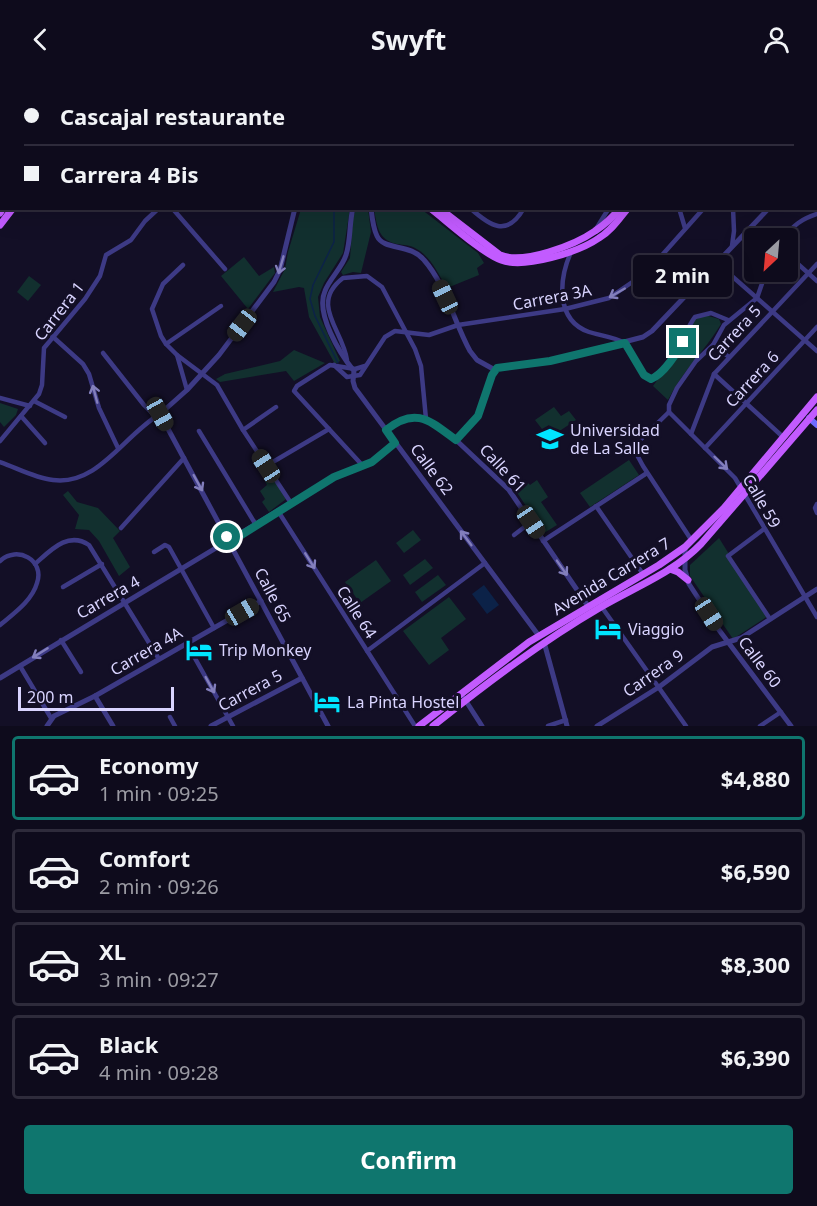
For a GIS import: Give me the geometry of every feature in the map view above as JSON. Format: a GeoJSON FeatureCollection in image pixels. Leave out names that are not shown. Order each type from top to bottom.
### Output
{"type":"FeatureCollection","features":[{"type":"Feature","properties":{"kind":"main road"},"geometry":{"type":"LineString","coordinates":[[0,225],[11,210]]}},
{"type":"Feature","properties":{"kind":"main road"},"geometry":{"type":"LineString","coordinates":[[438,210],[498,259],[510,262],[571,252],[609,231],[626,210]]}},
{"type":"Feature","properties":{"kind":"main road"},"geometry":{"type":"LineString","coordinates":[[537,257],[594,232],[618,210]]}},
{"type":"Feature","properties":{"kind":"main road","name":"Avenida Carrera 7"},"geometry":{"type":"LineString","coordinates":[[541,639],[684,560],[701,544],[783,436],[817,397]]}},
{"type":"Feature","properties":{"kind":"main road","name":"Avenida Carrera 7"},"geometry":{"type":"LineString","coordinates":[[417,726],[464,697],[588,606],[685,548],[817,410]]}},
{"type":"Feature","properties":{"kind":"main road"},"geometry":{"type":"LineString","coordinates":[[809,418],[817,425]]}},
{"type":"Feature","properties":{"kind":"main road"},"geometry":{"type":"LineString","coordinates":[[670,569],[682,574],[688,580]]}},
{"type":"Feature","properties":{"kind":"main road","name":"Avenida Carrera 7"},"geometry":{"type":"LineString","coordinates":[[433,726],[464,697]]}},
{"type":"Feature","properties":{"kind":"street","name":"Carrera 1"},"geometry":{"type":"LineString","coordinates":[[0,441],[34,401],[42,385],[44,348],[85,299],[100,276],[103,259],[131,240],[157,210]]}},
{"type":"Feature","properties":{"kind":"street"},"geometry":{"type":"LineString","coordinates":[[174,210],[225,269]]}},
{"type":"Feature","properties":{"kind":"street"},"geometry":{"type":"LineString","coordinates":[[0,462],[48,479],[66,481],[94,472],[118,448],[187,390],[219,355],[277,278],[294,210]]}},
{"type":"Feature","properties":{"kind":"street","name":"Calle 62"},"geometry":{"type":"LineString","coordinates":[[353,210],[346,255],[325,290],[322,303],[328,327],[351,368],[355,388],[541,639],[566,723]]}},
{"type":"Feature","properties":{"kind":"street"},"geometry":{"type":"LineString","coordinates":[[371,210],[375,233],[382,242],[413,250],[426,262],[473,356],[482,364],[495,370]]}},
{"type":"Feature","properties":{"kind":"street"},"geometry":{"type":"LineString","coordinates":[[472,210],[491,225],[504,226],[514,222],[523,210]]}},
{"type":"Feature","properties":{"kind":"street"},"geometry":{"type":"LineString","coordinates":[[594,232],[608,210]]}},
{"type":"Feature","properties":{"kind":"street"},"geometry":{"type":"LineString","coordinates":[[680,210],[685,228]]}},
{"type":"Feature","properties":{"kind":"street","name":"Carrera 3A"},"geometry":{"type":"LineString","coordinates":[[407,332],[429,335],[458,325],[565,309],[609,298],[646,272],[702,210]]}},
{"type":"Feature","properties":{"kind":"street"},"geometry":{"type":"LineString","coordinates":[[732,249],[733,210]]}},
{"type":"Feature","properties":{"kind":"street"},"geometry":{"type":"LineString","coordinates":[[456,440],[478,416],[495,370],[500,367],[550,361],[625,343],[648,334],[767,210]]}},
{"type":"Feature","properties":{"kind":"street"},"geometry":{"type":"LineString","coordinates":[[792,228],[804,218],[817,214]]}},
{"type":"Feature","properties":{"kind":"street"},"geometry":{"type":"LineString","coordinates":[[571,252],[562,286],[565,309],[573,322],[582,329],[625,343],[648,378],[657,376],[677,352],[695,316],[711,313],[728,320]]}},
{"type":"Feature","properties":{"kind":"street"},"geometry":{"type":"LineString","coordinates":[[717,263],[817,351]]}},
{"type":"Feature","properties":{"kind":"street"},"geometry":{"type":"LineString","coordinates":[[798,264],[817,281]]}},
{"type":"Feature","properties":{"kind":"street","name":"Carrera 5"},"geometry":{"type":"LineString","coordinates":[[691,434],[714,374],[817,264]]}},
{"type":"Feature","properties":{"kind":"street"},"geometry":{"type":"LineString","coordinates":[[183,265],[163,284],[152,309],[161,336],[177,355],[217,385],[243,430],[291,503]]}},
{"type":"Feature","properties":{"kind":"street"},"geometry":{"type":"LineString","coordinates":[[646,272],[648,279],[653,283],[704,277]]}},
{"type":"Feature","properties":{"kind":"street"},"geometry":{"type":"LineString","coordinates":[[347,363],[327,304],[331,292],[343,278],[367,276],[382,287],[407,332],[421,366],[426,419],[418,417],[404,419],[386,430]]}},
{"type":"Feature","properties":{"kind":"street"},"geometry":{"type":"LineString","coordinates":[[692,540],[635,451],[638,441],[669,412],[669,405],[676,388],[696,361],[713,345],[728,320],[757,298],[763,282]]}},
{"type":"Feature","properties":{"kind":"street"},"geometry":{"type":"LineString","coordinates":[[166,344],[220,306]]}},
{"type":"Feature","properties":{"kind":"street","name":"Carrera 6"},"geometry":{"type":"LineString","coordinates":[[705,448],[817,327]]}},
{"type":"Feature","properties":{"kind":"street"},"geometry":{"type":"LineString","coordinates":[[334,364],[347,377],[360,375],[388,334],[395,331],[407,332]]}},
{"type":"Feature","properties":{"kind":"street"},"geometry":{"type":"LineString","coordinates":[[52,336],[82,364],[89,374],[99,408],[118,448]]}},
{"type":"Feature","properties":{"kind":"street"},"geometry":{"type":"LineString","coordinates":[[713,345],[729,357]]}},
{"type":"Feature","properties":{"kind":"street","name":"Calle 65"},"geometry":{"type":"LineString","coordinates":[[103,353],[139,400],[158,415],[184,458],[328,726]]}},
{"type":"Feature","properties":{"kind":"street"},"geometry":{"type":"LineString","coordinates":[[177,355],[187,390]]}},
{"type":"Feature","properties":{"kind":"street"},"geometry":{"type":"LineString","coordinates":[[363,466],[294,391],[297,386],[330,365],[359,369],[368,365]]}},
{"type":"Feature","properties":{"kind":"street"},"geometry":{"type":"LineString","coordinates":[[714,374],[783,436]]}},
{"type":"Feature","properties":{"kind":"street"},"geometry":{"type":"LineString","coordinates":[[0,398],[30,406]]}},
{"type":"Feature","properties":{"kind":"street"},"geometry":{"type":"LineString","coordinates":[[34,401],[65,417]]}},
{"type":"Feature","properties":{"kind":"street"},"geometry":{"type":"LineString","coordinates":[[243,430],[276,407]]}},
{"type":"Feature","properties":{"kind":"street","name":"Calle 59"},"geometry":{"type":"LineString","coordinates":[[669,412],[733,475],[817,617]]}},
{"type":"Feature","properties":{"kind":"street"},"geometry":{"type":"LineString","coordinates":[[21,417],[45,443]]}},
{"type":"Feature","properties":{"kind":"street","name":"Calle 61"},"geometry":{"type":"LineString","coordinates":[[426,419],[456,440],[509,490],[588,606]]}},
{"type":"Feature","properties":{"kind":"street"},"geometry":{"type":"LineString","coordinates":[[266,466],[329,429]]}},
{"type":"Feature","properties":{"kind":"street"},"geometry":{"type":"LineString","coordinates":[[199,431],[256,525]]}},
{"type":"Feature","properties":{"kind":"street","name":"Carrera 4"},"geometry":{"type":"LineString","coordinates":[[0,678],[342,473],[376,459],[395,443]]}},
{"type":"Feature","properties":{"kind":"street"},"geometry":{"type":"LineString","coordinates":[[121,528],[184,458]]}},
{"type":"Feature","properties":{"kind":"street"},"geometry":{"type":"LineString","coordinates":[[543,541],[647,472]]}},
{"type":"Feature","properties":{"kind":"street"},"geometry":{"type":"LineString","coordinates":[[817,504],[815,508],[817,513]]}},
{"type":"Feature","properties":{"kind":"street"},"geometry":{"type":"LineString","coordinates":[[596,506],[643,574]]}},
{"type":"Feature","properties":{"kind":"street","name":"Calle 64"},"geometry":{"type":"LineString","coordinates":[[278,511],[417,726]]}},
{"type":"Feature","properties":{"kind":"street"},"geometry":{"type":"LineString","coordinates":[[514,535],[531,522]]}},
{"type":"Feature","properties":{"kind":"street"},"geometry":{"type":"LineString","coordinates":[[764,529],[729,553],[729,557],[770,619]]}},
{"type":"Feature","properties":{"kind":"street"},"geometry":{"type":"LineString","coordinates":[[35,564],[67,540],[79,540],[89,545],[159,659]]}},
{"type":"Feature","properties":{"kind":"street"},"geometry":{"type":"LineString","coordinates":[[154,552],[168,546],[214,628]]}},
{"type":"Feature","properties":{"kind":"street","name":"Calle 60"},"geometry":{"type":"LineString","coordinates":[[685,548],[684,560],[688,580],[729,643],[791,726]]}},
{"type":"Feature","properties":{"kind":"street"},"geometry":{"type":"LineString","coordinates":[[0,561],[13,554],[26,555],[35,564],[38,577],[37,585],[27,600],[0,625]]}},
{"type":"Feature","properties":{"kind":"street"},"geometry":{"type":"LineString","coordinates":[[367,651],[485,563]]}},
{"type":"Feature","properties":{"kind":"street"},"geometry":{"type":"LineString","coordinates":[[63,587],[102,564]]}},
{"type":"Feature","properties":{"kind":"street","name":"Carrera 9"},"geometry":{"type":"LineString","coordinates":[[597,726],[658,687],[712,647],[741,638],[817,589]]}},
{"type":"Feature","properties":{"kind":"street","name":"Carrera 4A"},"geometry":{"type":"LineString","coordinates":[[51,718],[95,696],[261,601]]}},
{"type":"Feature","properties":{"kind":"street"},"geometry":{"type":"LineString","coordinates":[[601,606],[686,726]]}},
{"type":"Feature","properties":{"kind":"street"},"geometry":{"type":"LineString","coordinates":[[61,640],[81,672]]}},
{"type":"Feature","properties":{"kind":"street"},"geometry":{"type":"LineString","coordinates":[[187,644],[234,726]]}},
{"type":"Feature","properties":{"kind":"street"},"geometry":{"type":"LineString","coordinates":[[20,666],[51,718],[47,726]]}},
{"type":"Feature","properties":{"kind":"street","name":"Carrera 5"},"geometry":{"type":"LineString","coordinates":[[210,726],[302,678]]}},
{"type":"Feature","properties":{"kind":"street"},"geometry":{"type":"LineString","coordinates":[[95,696],[113,726]]}},
{"type":"Feature","properties":{"kind":"street"},"geometry":{"type":"LineString","coordinates":[[464,697],[482,726]]}},
{"type":"Feature","properties":{"kind":"street"},"geometry":{"type":"LineString","coordinates":[[760,726],[781,712]]}},
{"type":"Feature","properties":{"kind":"street"},"geometry":{"type":"LineString","coordinates":[[170,717],[175,726]]}},
{"type":"Feature","properties":{"kind":"street"},"geometry":{"type":"LineString","coordinates":[[548,726],[566,723]]}},
{"type":"Feature","properties":{"kind":"green space"},"geometry":{"type":"Polygon","coordinates":[[[301,210],[350,210],[343,253],[318,297],[320,317],[340,361],[335,364],[309,317],[304,288],[273,292],[285,269],[301,210]]]}},
{"type":"Feature","properties":{"kind":"green space"},"geometry":{"type":"Polygon","coordinates":[[[356,210],[368,210],[371,232],[361,273],[353,272],[343,275],[341,272],[350,258],[356,210]]]}},
{"type":"Feature","properties":{"kind":"green space"},"geometry":{"type":"Polygon","coordinates":[[[374,210],[422,210],[478,253],[484,263],[477,268],[479,275],[447,288],[434,266],[421,251],[411,246],[391,242],[382,236],[374,210]]]}},
{"type":"Feature","properties":{"kind":"green space"},"geometry":{"type":"Polygon","coordinates":[[[244,257],[259,276],[274,267],[275,273],[248,309],[221,276],[244,257]]]}},
{"type":"Feature","properties":{"kind":"green space"},"geometry":{"type":"Polygon","coordinates":[[[29,276],[41,285],[28,301],[17,292],[29,276]]]}},
{"type":"Feature","properties":{"kind":"green space"},"geometry":{"type":"Polygon","coordinates":[[[705,315],[719,319],[721,324],[668,400],[653,386],[681,348],[694,320],[705,315]]]}},
{"type":"Feature","properties":{"kind":"green space"},"geometry":{"type":"Polygon","coordinates":[[[294,350],[325,363],[294,381],[286,371],[220,382],[216,379],[225,374],[280,361],[294,350]]]}},
{"type":"Feature","properties":{"kind":"green space"},"geometry":{"type":"Polygon","coordinates":[[[0,403],[18,409],[16,415],[4,427],[0,422],[0,403]]]}},
{"type":"Feature","properties":{"kind":"green space"},"geometry":{"type":"Polygon","coordinates":[[[554,407],[561,416],[569,411],[576,420],[555,434],[549,425],[542,429],[535,420],[554,407]]]}},
{"type":"Feature","properties":{"kind":"green space"},"geometry":{"type":"Polygon","coordinates":[[[629,460],[639,475],[590,507],[580,493],[629,460]]]}},
{"type":"Feature","properties":{"kind":"green space"},"geometry":{"type":"Polygon","coordinates":[[[272,475],[286,499],[269,512],[262,502],[265,499],[260,491],[267,485],[265,481],[272,475]]]}},
{"type":"Feature","properties":{"kind":"green space"},"geometry":{"type":"Polygon","coordinates":[[[537,480],[548,497],[541,502],[557,525],[544,533],[516,491],[537,480]]]}},
{"type":"Feature","properties":{"kind":"green space"},"geometry":{"type":"Polygon","coordinates":[[[68,491],[77,502],[98,508],[120,531],[113,538],[130,567],[119,576],[99,541],[89,530],[75,529],[79,515],[63,495],[68,491]]]}},
{"type":"Feature","properties":{"kind":"green space"},"geometry":{"type":"Polygon","coordinates":[[[413,530],[421,540],[404,553],[396,543],[413,530]]]}},
{"type":"Feature","properties":{"kind":"green space"},"geometry":{"type":"Polygon","coordinates":[[[719,538],[768,616],[733,639],[690,576],[690,565],[719,538]]]}},
{"type":"Feature","properties":{"kind":"green space"},"geometry":{"type":"Polygon","coordinates":[[[425,559],[433,568],[410,585],[403,575],[425,559]]]}},
{"type":"Feature","properties":{"kind":"green space"},"geometry":{"type":"Polygon","coordinates":[[[376,560],[391,581],[360,603],[345,582],[376,560]]]}},
{"type":"Feature","properties":{"kind":"green space"},"geometry":{"type":"Polygon","coordinates":[[[438,575],[446,585],[422,602],[415,592],[438,575]]]}},
{"type":"Feature","properties":{"kind":"green space"},"geometry":{"type":"Polygon","coordinates":[[[449,597],[466,619],[441,638],[449,650],[429,665],[403,631],[449,597]]]}},
{"type":"Feature","properties":{"kind":"water"},"geometry":{"type":"Polygon","coordinates":[[[484,585],[499,605],[487,614],[472,594],[484,585]]]}},
{"type":"Feature","properties":{"kind":"waterway"},"geometry":{"type":"LineString","coordinates":[[334,210],[334,242],[313,285],[310,299],[315,316],[338,363]]}},
{"type":"Feature","properties":{"kind":"place","name":"Universidad de La Salle"},"geometry":{"type":"Point","coordinates":[550,439]}},
{"type":"Feature","properties":{"kind":"place","name":"Viaggio"},"geometry":{"type":"Point","coordinates":[608,629]}},
{"type":"Feature","properties":{"kind":"place","name":"Trip Monkey"},"geometry":{"type":"Point","coordinates":[199,650]}},
{"type":"Feature","properties":{"kind":"place","name":"La Pinta Hostel"},"geometry":{"type":"Point","coordinates":[327,702]}},
{"type":"Feature","properties":{"kind":"route"},"geometry":{"type":"LineString","coordinates":[[227,537],[230,542],[334,477],[372,462],[395,443],[386,430],[397,421],[413,417],[426,419],[456,440],[478,416],[492,375],[497,368],[550,361],[625,343],[644,375],[651,379],[657,376],[683,342]]}}]}
